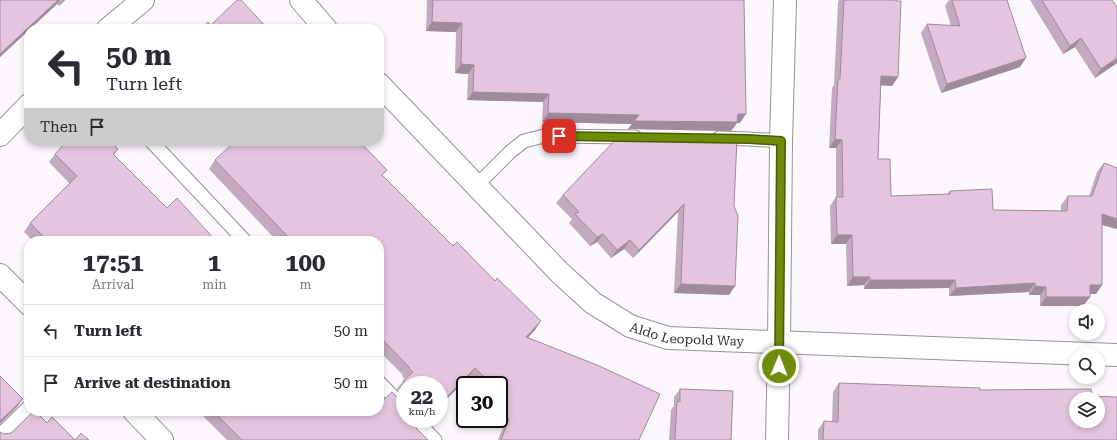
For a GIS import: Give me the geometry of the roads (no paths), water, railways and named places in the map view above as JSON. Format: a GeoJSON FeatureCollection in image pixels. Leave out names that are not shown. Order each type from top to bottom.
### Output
{"type":"FeatureCollection","features":[{"type":"Feature","properties":{"kind":"street"},"geometry":{"type":"LineString","coordinates":[[114,24],[143,0]]}},
{"type":"Feature","properties":{"kind":"street"},"geometry":{"type":"LineString","coordinates":[[301,0],[322,24]]}},
{"type":"Feature","properties":{"kind":"street"},"geometry":{"type":"LineString","coordinates":[[777,440],[781,141],[785,0]]}},
{"type":"Feature","properties":{"kind":"street","name":"Aldo Leopold Way"},"geometry":{"type":"LineString","coordinates":[[384,89],[560,273],[593,303],[630,326],[668,338],[1116,352]]}},
{"type":"Feature","properties":{"kind":"street"},"geometry":{"type":"LineString","coordinates":[[0,135],[24,110]]}},
{"type":"Feature","properties":{"kind":"street"},"geometry":{"type":"LineString","coordinates":[[0,275],[24,299]]}},
{"type":"Feature","properties":{"kind":"street"},"geometry":{"type":"LineString","coordinates":[[139,416],[162,440]]}},
{"type":"Feature","properties":{"kind":"lane"},"geometry":{"type":"LineString","coordinates":[[476,186],[506,156],[524,141],[544,136],[646,137]]}},
{"type":"Feature","properties":{"kind":"lane"},"geometry":{"type":"LineString","coordinates":[[709,138],[781,141]]}},
{"type":"Feature","properties":{"kind":"lane"},"geometry":{"type":"LineString","coordinates":[[155,146],[240,236]]}},
{"type":"Feature","properties":{"kind":"lane"},"geometry":{"type":"LineString","coordinates":[[384,387],[396,400]]}},
{"type":"Feature","properties":{"kind":"lane"},"geometry":{"type":"LineString","coordinates":[[0,435],[24,412]]}},
{"type":"Feature","properties":{"kind":"lane"},"geometry":{"type":"LineString","coordinates":[[424,428],[435,440]]}}]}
